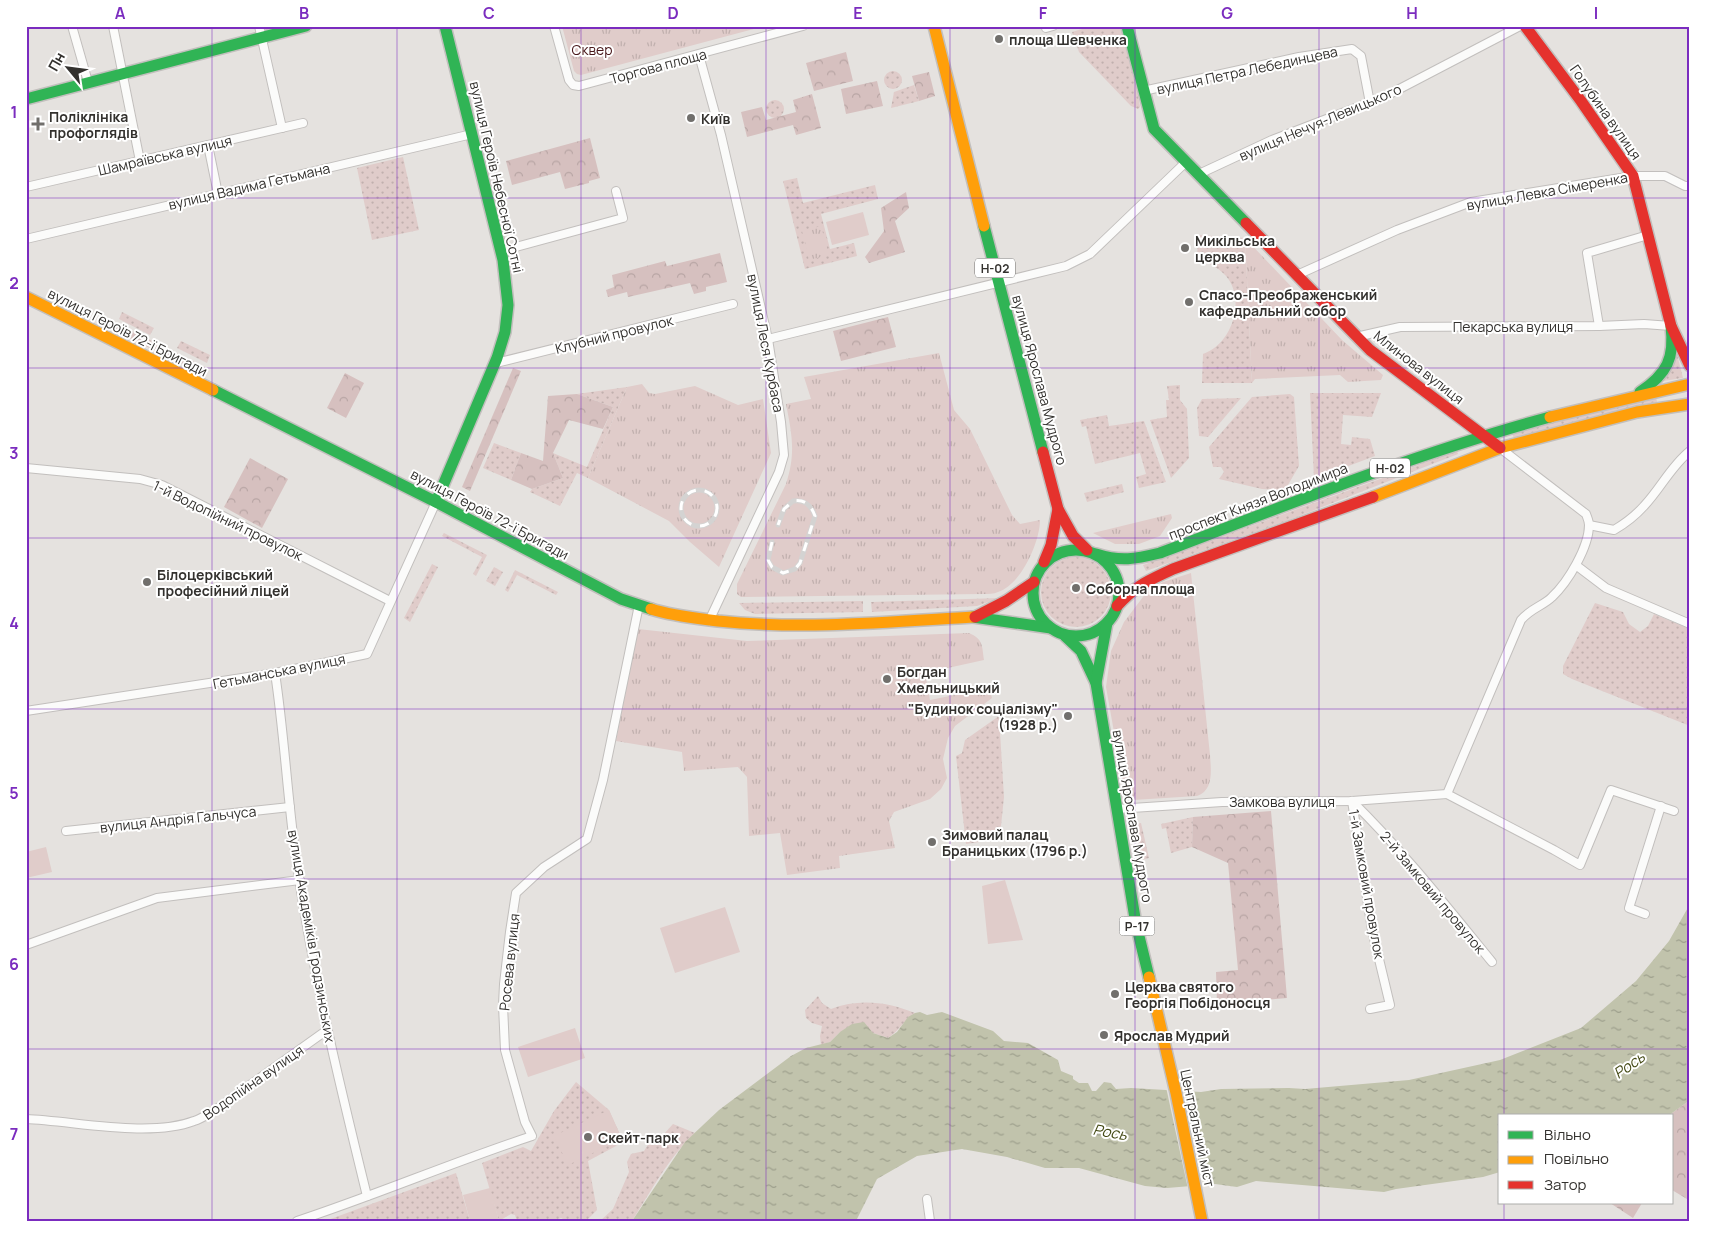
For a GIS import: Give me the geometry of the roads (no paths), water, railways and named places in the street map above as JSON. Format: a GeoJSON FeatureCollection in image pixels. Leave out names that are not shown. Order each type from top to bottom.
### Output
{"type":"FeatureCollection","features":[{"type":"Feature","properties":{"kind":"main road"},"geometry":{"type":"LineString","coordinates":[[26,98],[122,73],[260,32],[306,26]]}},
{"type":"Feature","properties":{"kind":"main road","name":"вулиця Героїв Небесної Сотні"},"geometry":{"type":"LineString","coordinates":[[436,502],[496,363],[503,343],[509,297],[506,270],[446,26]]}},
{"type":"Feature","properties":{"kind":"main road","name":"вулиця Ярослава Мудрого"},"geometry":{"type":"LineString","coordinates":[[934,26],[998,283],[1058,509],[1073,536],[1092,552]]}},
{"type":"Feature","properties":{"kind":"main road","name":"Млинова вулиця"},"geometry":{"type":"LineString","coordinates":[[1128,26],[1143,91],[1154,128],[1370,350],[1500,448]]}},
{"type":"Feature","properties":{"kind":"main road","name":"Голубина вулиця"},"geometry":{"type":"LineString","coordinates":[[1525,26],[1581,101],[1633,176],[1671,326],[1690,366]]}},
{"type":"Feature","properties":{"kind":"main road","name":"вулиця Героїв 72-ї Бригади"},"geometry":{"type":"LineString","coordinates":[[26,297],[436,502],[621,599],[638,605],[669,615],[749,624],[805,625],[974,617],[1051,628]]}},
{"type":"Feature","properties":{"kind":"main road"},"geometry":{"type":"LineString","coordinates":[[1633,397],[1648,388],[1660,377],[1668,365],[1673,352],[1671,326]]}},
{"type":"Feature","properties":{"kind":"main road","name":"проспект Князя Володимира"},"geometry":{"type":"LineString","coordinates":[[1092,552],[1115,561],[1134,560],[1160,553],[1369,475],[1484,436],[1690,384]]}},
{"type":"Feature","properties":{"kind":"main road","name":"Н-02"},"geometry":{"type":"LineString","coordinates":[[1107,623],[1114,615],[1117,606],[1131,591],[1142,583],[1173,569],[1328,514],[1500,448],[1638,412],[1690,404]]}},
{"type":"Feature","properties":{"kind":"main road","name":"вулиця Ярослава Мудрого"},"geometry":{"type":"LineString","coordinates":[[1043,565],[1052,545],[1058,509]]}},
{"type":"Feature","properties":{"kind":"main road"},"geometry":{"type":"LineString","coordinates":[[1043,565],[1058,553],[1067,550],[1092,552],[1111,566],[1117,575],[1120,594],[1117,606]]}},
{"type":"Feature","properties":{"kind":"main road","name":"Н-02"},"geometry":{"type":"LineString","coordinates":[[1034,582],[1043,565]]}},
{"type":"Feature","properties":{"kind":"main road"},"geometry":{"type":"LineString","coordinates":[[1034,582],[1033,591],[1036,610],[1051,628],[1066,636],[1085,635],[1097,631],[1107,623]]}},
{"type":"Feature","properties":{"kind":"main road","name":"вулиця Героїв 72-ї Бригади"},"geometry":{"type":"LineString","coordinates":[[974,617],[1008,601],[1034,582]]}},
{"type":"Feature","properties":{"kind":"main road","name":"вулиця Ярослава Мудрого"},"geometry":{"type":"LineString","coordinates":[[1096,683],[1107,623]]}},
{"type":"Feature","properties":{"kind":"main road","name":"вулиця Ярослава Мудрого"},"geometry":{"type":"LineString","coordinates":[[1066,636],[1081,651],[1096,683],[1136,924],[1164,1041]]}},
{"type":"Feature","properties":{"kind":"main road","name":"Центральний міст"},"geometry":{"type":"LineString","coordinates":[[1164,1041],[1202,1221]]}},
{"type":"Feature","properties":{"kind":"street"},"geometry":{"type":"LineString","coordinates":[[72,26],[88,82]]}},
{"type":"Feature","properties":{"kind":"street"},"geometry":{"type":"LineString","coordinates":[[112,26],[140,161]]}},
{"type":"Feature","properties":{"kind":"street","name":"Торгова площа"},"geometry":{"type":"LineString","coordinates":[[554,26],[568,80],[573,85],[579,86],[803,26]]}},
{"type":"Feature","properties":{"kind":"street"},"geometry":{"type":"LineString","coordinates":[[1046,26],[1046,28],[1053,26]]}},
{"type":"Feature","properties":{"kind":"street","name":"вулиця Нечуя-Левицького"},"geometry":{"type":"LineString","coordinates":[[1199,174],[1272,140],[1370,103],[1520,26]]}},
{"type":"Feature","properties":{"kind":"street"},"geometry":{"type":"LineString","coordinates":[[260,32],[282,128]]}},
{"type":"Feature","properties":{"kind":"street","name":"вулиця Петра Лебединцева"},"geometry":{"type":"LineString","coordinates":[[1143,91],[1299,57],[1352,49],[1361,56],[1370,103]]}},
{"type":"Feature","properties":{"kind":"street","name":"вулиця Леся Курбаса"},"geometry":{"type":"LineString","coordinates":[[699,55],[721,135],[768,339],[781,422],[784,455],[779,472],[709,621]]}},
{"type":"Feature","properties":{"kind":"street","name":"Шамраївська вулиця"},"geometry":{"type":"LineString","coordinates":[[26,187],[303,123]]}},
{"type":"Feature","properties":{"kind":"street","name":"вулиця Вадима Гетьмана"},"geometry":{"type":"LineString","coordinates":[[26,239],[472,134]]}},
{"type":"Feature","properties":{"kind":"street"},"geometry":{"type":"LineString","coordinates":[[208,145],[218,194]]}},
{"type":"Feature","properties":{"kind":"street"},"geometry":{"type":"LineString","coordinates":[[768,339],[1066,266],[1090,254],[1186,162]]}},
{"type":"Feature","properties":{"kind":"street","name":"вулиця Левка Сімеренка"},"geometry":{"type":"LineString","coordinates":[[1297,275],[1397,230],[1471,202],[1633,176],[1665,176],[1685,186],[1690,186]]}},
{"type":"Feature","properties":{"kind":"street"},"geometry":{"type":"LineString","coordinates":[[501,250],[623,218],[616,191]]}},
{"type":"Feature","properties":{"kind":"street"},"geometry":{"type":"LineString","coordinates":[[1599,326],[1587,253],[1648,235]]}},
{"type":"Feature","properties":{"kind":"street","name":"Клубний провулок"},"geometry":{"type":"LineString","coordinates":[[496,363],[733,304]]}},
{"type":"Feature","properties":{"kind":"street","name":"Пекарська вулиця"},"geometry":{"type":"LineString","coordinates":[[1356,337],[1400,327],[1644,324],[1671,326]]}},
{"type":"Feature","properties":{"kind":"street","name":"Млинова вулиця"},"geometry":{"type":"LineString","coordinates":[[1500,448],[1586,514],[1589,525]]}},
{"type":"Feature","properties":{"kind":"street"},"geometry":{"type":"LineString","coordinates":[[1674,810],[1611,790],[1580,865],[1447,794],[1521,620],[1528,612],[1552,598],[1577,566],[1589,525],[1614,530],[1629,521],[1646,504],[1672,469],[1690,451]]}},
{"type":"Feature","properties":{"kind":"street","name":"1-й Водопійний провулок"},"geometry":{"type":"LineString","coordinates":[[26,468],[140,479],[162,485],[390,601]]}},
{"type":"Feature","properties":{"kind":"street","name":"Гетьманська вулиця"},"geometry":{"type":"LineString","coordinates":[[26,711],[275,674],[367,654],[436,502]]}},
{"type":"Feature","properties":{"kind":"street"},"geometry":{"type":"LineString","coordinates":[[1577,566],[1606,588],[1690,624]]}},
{"type":"Feature","properties":{"kind":"street","name":"Росева вулиця"},"geometry":{"type":"LineString","coordinates":[[297,1221],[480,1153],[532,1136],[525,1122],[505,1050],[504,984],[516,894],[544,867],[587,839],[603,780],[638,605]]}},
{"type":"Feature","properties":{"kind":"street","name":"вулиця Академіків Гродзинських"},"geometry":{"type":"LineString","coordinates":[[275,674],[300,880],[327,1030],[367,1196]]}},
{"type":"Feature","properties":{"kind":"street","name":"Замкова вулиця"},"geometry":{"type":"LineString","coordinates":[[1117,810],[1222,802],[1352,801],[1447,794]]}},
{"type":"Feature","properties":{"kind":"street","name":"2-й Замковий провулок"},"geometry":{"type":"LineString","coordinates":[[1352,801],[1373,821],[1492,962]]}},
{"type":"Feature","properties":{"kind":"street","name":"1-й Замковий провулок"},"geometry":{"type":"LineString","coordinates":[[1352,801],[1372,930],[1390,1005],[1370,1009]]}},
{"type":"Feature","properties":{"kind":"street"},"geometry":{"type":"LineString","coordinates":[[1645,914],[1629,908],[1661,806]]}},
{"type":"Feature","properties":{"kind":"street","name":"вулиця Андрія Гальчуса"},"geometry":{"type":"LineString","coordinates":[[66,831],[290,807]]}},
{"type":"Feature","properties":{"kind":"street"},"geometry":{"type":"LineString","coordinates":[[26,945],[156,898],[300,880]]}},
{"type":"Feature","properties":{"kind":"street","name":"Водопійна вулиця"},"geometry":{"type":"LineString","coordinates":[[26,1119],[150,1128],[175,1126],[195,1121],[214,1110],[327,1030]]}},
{"type":"Feature","properties":{"kind":"street"},"geometry":{"type":"LineString","coordinates":[[927,1199],[930,1221]]}},
{"type":"Feature","properties":{"kind":"water","name":"Рось"},"geometry":{"type":"Polygon","coordinates":[[[1690,904],[1690,1100],[1671,1114],[1498,1114],[1498,1173],[1483,1177],[1384,1192],[1256,1181],[1237,1187],[1215,1184],[1167,1188],[1145,1186],[1079,1168],[1045,1168],[1007,1157],[962,1149],[917,1156],[877,1179],[856,1221],[632,1221],[685,1142],[719,1110],[791,1056],[806,1048],[830,1042],[852,1024],[864,1022],[873,1033],[888,1038],[897,1032],[908,1017],[915,1013],[920,1012],[927,1015],[942,1012],[993,1031],[1004,1041],[1028,1043],[1058,1060],[1061,1071],[1073,1076],[1073,1079],[1079,1083],[1088,1083],[1092,1091],[1096,1091],[1104,1082],[1111,1083],[1116,1089],[1131,1088],[1201,1092],[1221,1089],[1305,1089],[1409,1080],[1500,1060],[1581,1028],[1636,981],[1669,941],[1690,904]]]}},
{"type":"Feature","properties":{"kind":"railway"},"geometry":{"type":"LineString","coordinates":[[699,490],[711,496],[717,508],[711,520],[699,526],[687,520],[681,508],[687,496],[699,490]]}},
{"type":"Feature","properties":{"kind":"railway"},"geometry":{"type":"LineString","coordinates":[[772,542],[768,560],[772,567],[783,573],[795,569],[800,563],[815,516],[807,504],[801,501],[793,501],[784,509],[778,525]]}},
{"type":"Feature","properties":{"kind":"place","name":"площа Шевченка"},"geometry":{"type":"Point","coordinates":[999,39]}},
{"type":"Feature","properties":{"kind":"place","name":"Київ"},"geometry":{"type":"Point","coordinates":[691,118]}},
{"type":"Feature","properties":{"kind":"place","name":"Поліклініка профоглядів"},"geometry":{"type":"Point","coordinates":[38,124]}},
{"type":"Feature","properties":{"kind":"place","name":"Микільська церква"},"geometry":{"type":"Point","coordinates":[1185,248]}},
{"type":"Feature","properties":{"kind":"place","name":"Спасо-Преображенський кафедральний собор"},"geometry":{"type":"Point","coordinates":[1189,302]}},
{"type":"Feature","properties":{"kind":"place","name":"Білоцерківський професійний ліцей"},"geometry":{"type":"Point","coordinates":[147,582]}},
{"type":"Feature","properties":{"kind":"place","name":"Соборна площа"},"geometry":{"type":"Point","coordinates":[1076,588]}},
{"type":"Feature","properties":{"kind":"place","name":"Богдан Хмельницький"},"geometry":{"type":"Point","coordinates":[887,679]}},
{"type":"Feature","properties":{"kind":"place","name":"\"Будинок соціалізму\" (1928 р.)"},"geometry":{"type":"Point","coordinates":[1068,716]}},
{"type":"Feature","properties":{"kind":"place","name":"Зимовий палац Браницьких (1796 р.)"},"geometry":{"type":"Point","coordinates":[932,842]}},
{"type":"Feature","properties":{"kind":"place","name":"Церква святого Георгія Побідоносця"},"geometry":{"type":"Point","coordinates":[1115,994]}},
{"type":"Feature","properties":{"kind":"place","name":"Ярослав Мудрий"},"geometry":{"type":"Point","coordinates":[1104,1035]}},
{"type":"Feature","properties":{"kind":"place","name":"Скейт-парк"},"geometry":{"type":"Point","coordinates":[588,1137]}},
{"type":"Feature","properties":{"kind":"park label","name":"Сквер"},"geometry":{"type":"Point","coordinates":[592,49]}}]}
